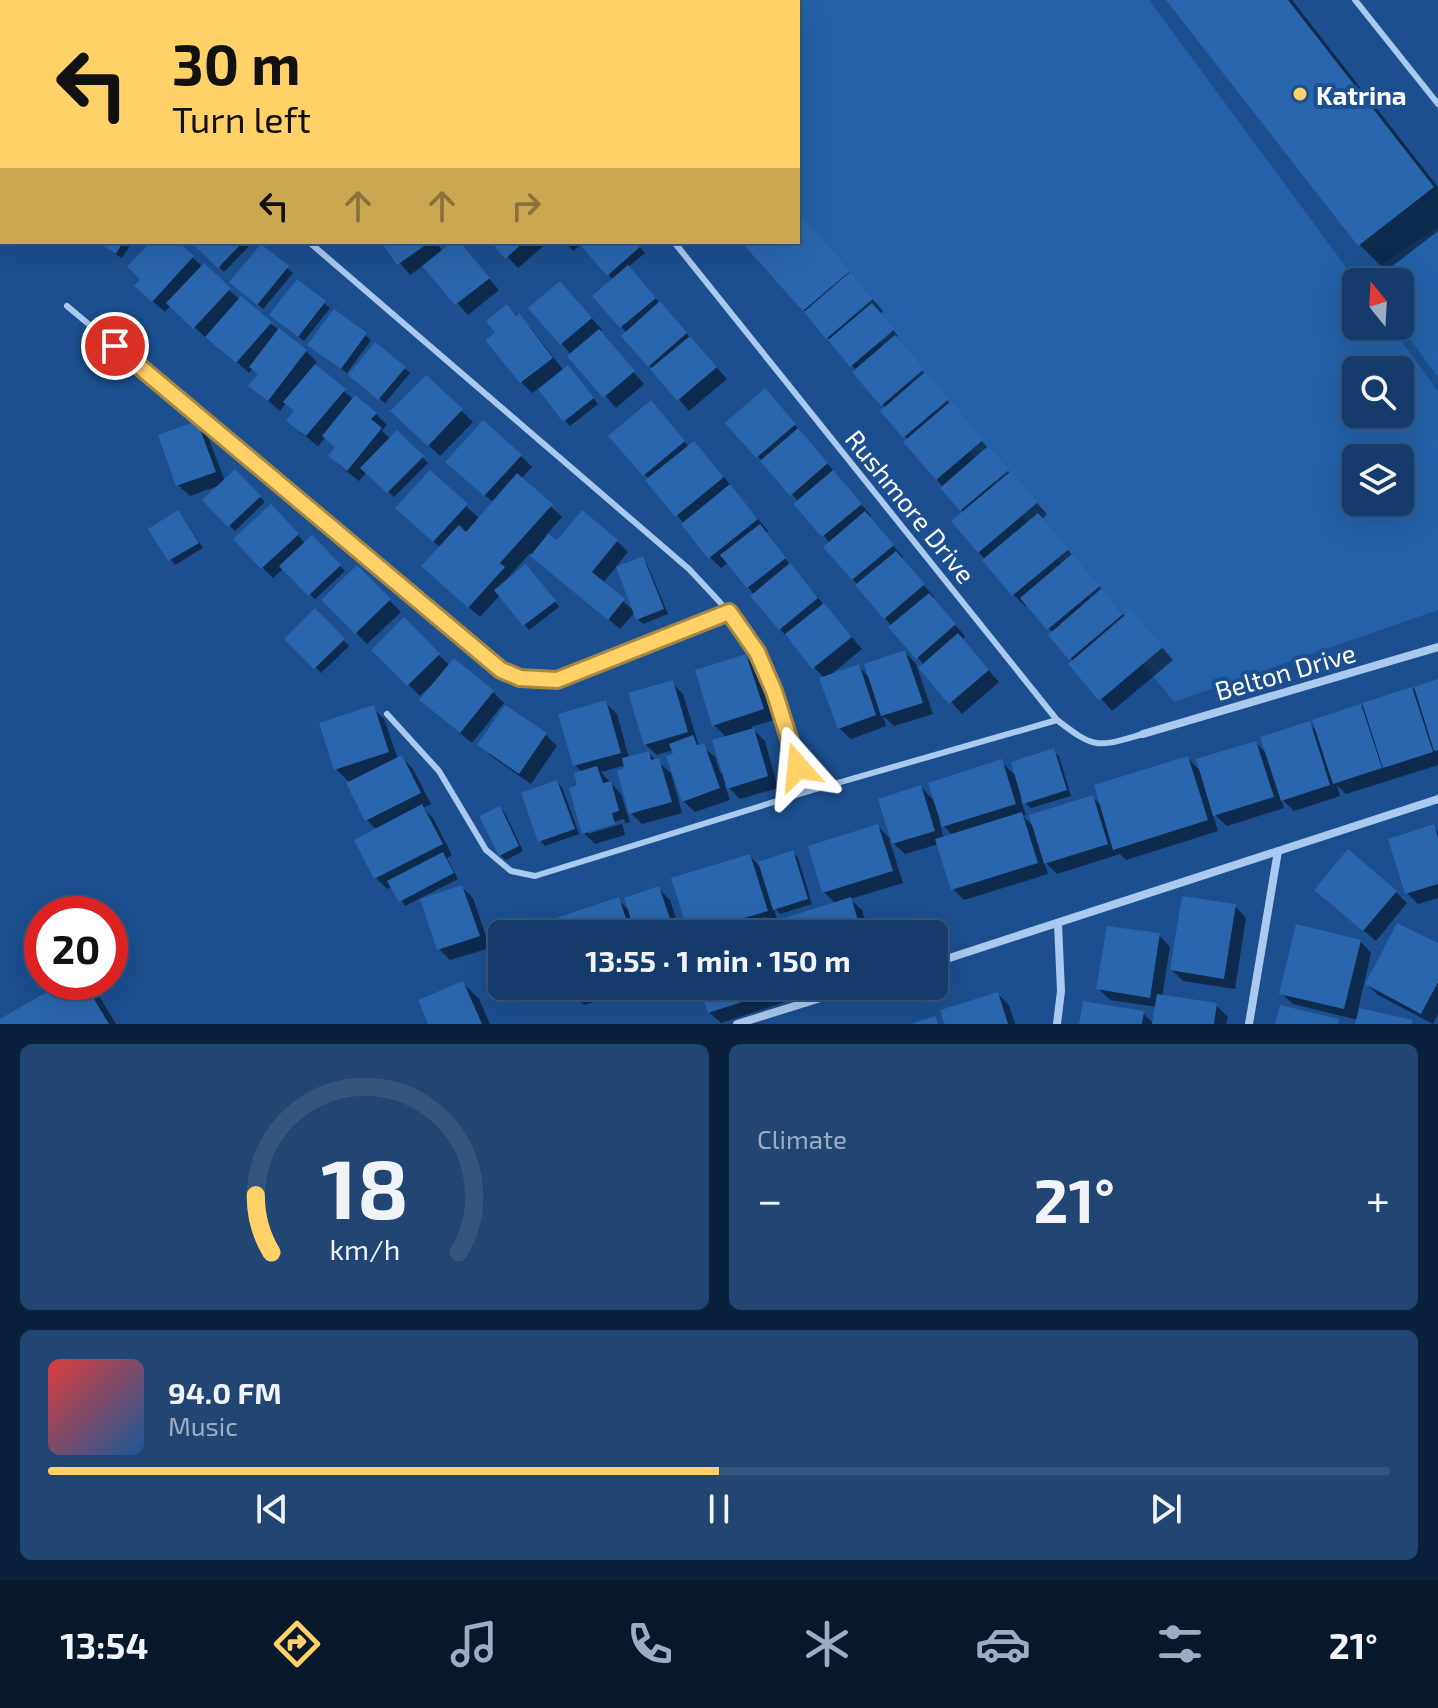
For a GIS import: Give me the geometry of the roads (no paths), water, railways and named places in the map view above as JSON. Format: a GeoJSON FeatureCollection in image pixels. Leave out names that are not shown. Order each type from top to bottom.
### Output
{"type":"FeatureCollection","features":[{"type":"Feature","properties":{"kind":"street","name":"Belton Drive"},"geometry":{"type":"LineString","coordinates":[[1143,734],[1438,647]]}},
{"type":"Feature","properties":{"kind":"street"},"geometry":{"type":"LineString","coordinates":[[948,959],[1438,799]]}},
{"type":"Feature","properties":{"kind":"street"},"geometry":{"type":"LineString","coordinates":[[1249,1024],[1278,851]]}},
{"type":"Feature","properties":{"kind":"street"},"geometry":{"type":"LineString","coordinates":[[1057,1024],[1061,991],[1058,924]]}},
{"type":"Feature","properties":{"kind":"street"},"geometry":{"type":"LineString","coordinates":[[737,1024],[814,1000]]}},
{"type":"Feature","properties":{"kind":"lane"},"geometry":{"type":"LineString","coordinates":[[1355,0],[1438,104]]}},
{"type":"Feature","properties":{"kind":"lane"},"geometry":{"type":"LineString","coordinates":[[311,244],[689,569],[729,612],[757,652],[774,691],[806,792]]}},
{"type":"Feature","properties":{"kind":"lane","name":"Rushmore Drive"},"geometry":{"type":"LineString","coordinates":[[676,244],[1057,720],[1086,742],[1108,743],[1143,734]]}},
{"type":"Feature","properties":{"kind":"lane"},"geometry":{"type":"LineString","coordinates":[[67,306],[501,670],[520,678],[557,680],[729,612]]}},
{"type":"Feature","properties":{"kind":"lane"},"geometry":{"type":"LineString","coordinates":[[387,714],[439,771],[486,850],[511,871],[535,876],[806,792],[1057,720]]}},
{"type":"Feature","properties":{"kind":"place","name":"Katrina"},"geometry":{"type":"Point","coordinates":[1300,94]}}]}
